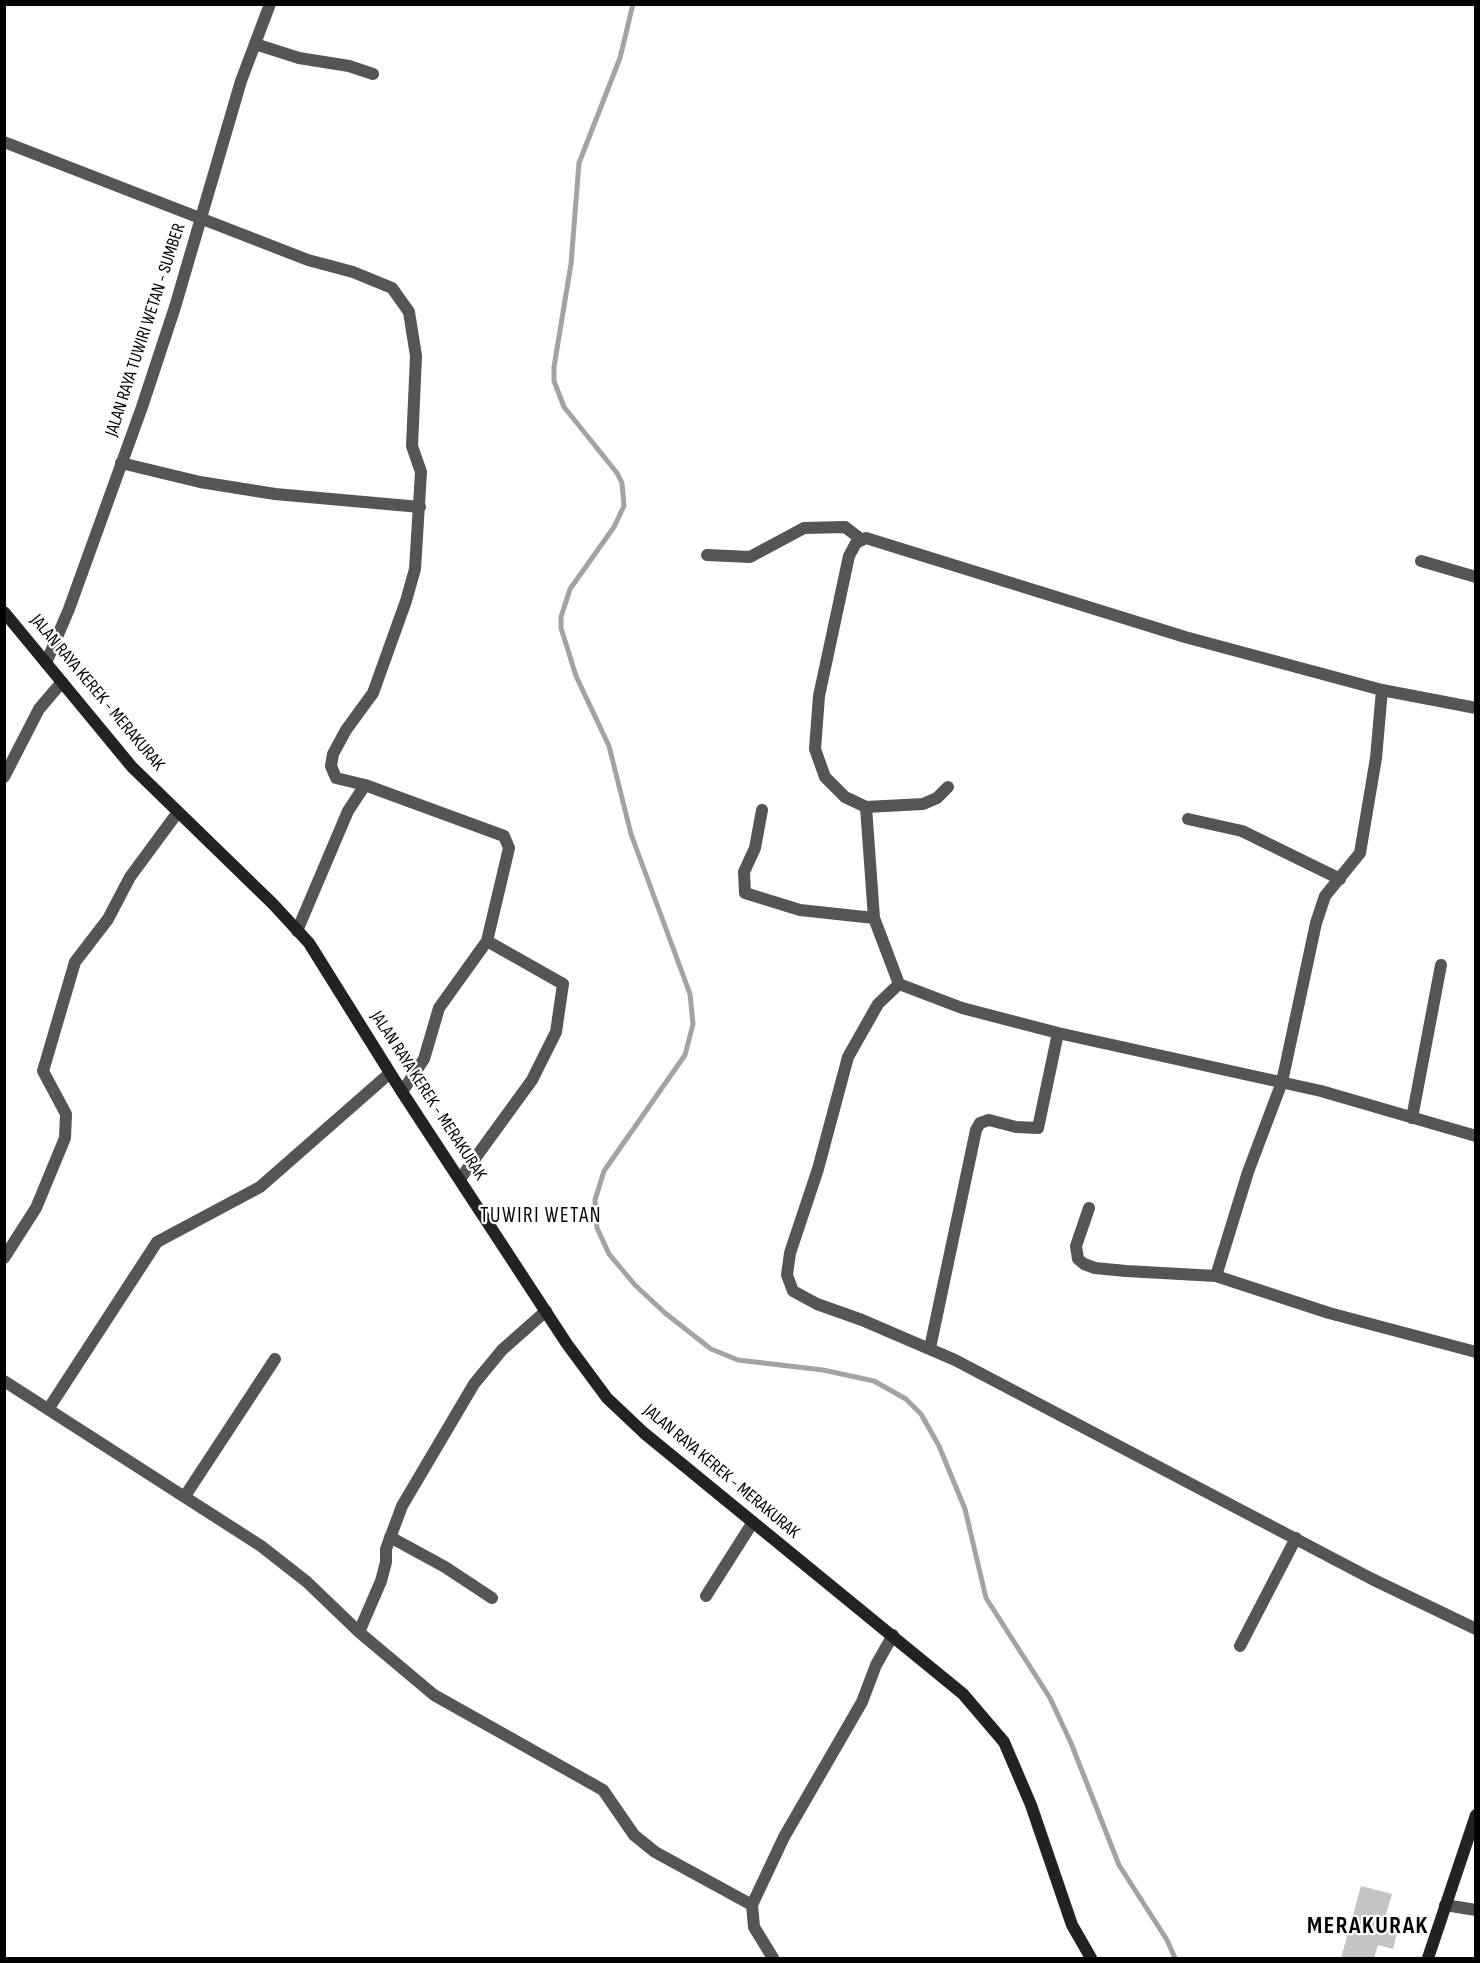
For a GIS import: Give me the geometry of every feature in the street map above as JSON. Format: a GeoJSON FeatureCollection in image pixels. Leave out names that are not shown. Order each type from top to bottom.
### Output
{"type":"FeatureCollection","features":[{"type":"Feature","properties":{"kind":"main road","name":"JALAN RAYA KEREK - MERAKURAK"},"geometry":{"type":"LineString","coordinates":[[4,612],[132,767],[309,943],[402,1092],[546,1311],[607,1398],[644,1433],[963,1694],[1004,1742],[1031,1805],[1072,1925],[1091,1959]]}},
{"type":"Feature","properties":{"kind":"main road"},"geometry":{"type":"LineString","coordinates":[[1428,1959],[1476,1815]]}},
{"type":"Feature","properties":{"kind":"street","name":"JALAN RAYA TUWIRI WETAN - SUMBER"},"geometry":{"type":"LineString","coordinates":[[46,663],[69,609],[175,307],[241,81],[270,4]]}},
{"type":"Feature","properties":{"kind":"street"},"geometry":{"type":"LineString","coordinates":[[255,44],[299,58],[349,66],[373,74]]}},
{"type":"Feature","properties":{"kind":"street"},"geometry":{"type":"LineString","coordinates":[[4,142],[262,240],[308,260],[352,272],[392,288],[409,312],[416,356],[412,446],[421,472],[415,569],[373,693],[346,730],[333,754],[332,766],[336,777],[365,785],[504,836],[509,848],[487,941],[439,1008],[424,1059],[402,1092]]}},
{"type":"Feature","properties":{"kind":"street"},"geometry":{"type":"LineString","coordinates":[[121,463],[200,482],[275,494],[420,507]]}},
{"type":"Feature","properties":{"kind":"street"},"geometry":{"type":"LineString","coordinates":[[707,555],[750,557],[804,528],[844,527],[862,540]]}},
{"type":"Feature","properties":{"kind":"street"},"geometry":{"type":"LineString","coordinates":[[948,787],[937,798],[923,804],[866,807],[845,797],[825,777],[815,749],[819,696],[847,567],[856,543],[866,538],[1185,638],[1382,690],[1476,708]]}},
{"type":"Feature","properties":{"kind":"street"},"geometry":{"type":"LineString","coordinates":[[1421,561],[1476,577]]}},
{"type":"Feature","properties":{"kind":"street"},"geometry":{"type":"LineString","coordinates":[[4,777],[39,709],[62,682]]}},
{"type":"Feature","properties":{"kind":"street"},"geometry":{"type":"LineString","coordinates":[[1216,1276],[1229,1241],[1248,1172],[1282,1082],[1316,923],[1324,896],[1360,853],[1376,758],[1382,690]]}},
{"type":"Feature","properties":{"kind":"street"},"geometry":{"type":"LineString","coordinates":[[297,931],[348,811],[365,785]]}},
{"type":"Feature","properties":{"kind":"street"},"geometry":{"type":"LineString","coordinates":[[866,807],[874,918],[899,984],[962,1008],[1179,1062],[1282,1082],[1476,1136]]}},
{"type":"Feature","properties":{"kind":"street"},"geometry":{"type":"LineString","coordinates":[[762,810],[755,848],[744,872],[745,893],[800,910],[874,918]]}},
{"type":"Feature","properties":{"kind":"street"},"geometry":{"type":"LineString","coordinates":[[4,1258],[36,1208],[65,1138],[66,1114],[43,1071],[75,962],[108,919],[129,877],[178,812]]}},
{"type":"Feature","properties":{"kind":"street"},"geometry":{"type":"LineString","coordinates":[[1188,819],[1242,831],[1340,879]]}},
{"type":"Feature","properties":{"kind":"street"},"geometry":{"type":"LineString","coordinates":[[460,1179],[532,1080],[556,1032],[563,984],[487,941]]}},
{"type":"Feature","properties":{"kind":"street"},"geometry":{"type":"LineString","coordinates":[[1412,1118],[1441,965]]}},
{"type":"Feature","properties":{"kind":"street"},"geometry":{"type":"LineString","coordinates":[[899,984],[878,1004],[848,1057],[818,1169],[790,1253],[787,1275],[793,1291],[930,1348],[1476,1629]]}},
{"type":"Feature","properties":{"kind":"street"},"geometry":{"type":"LineString","coordinates":[[930,1348],[976,1130],[980,1123],[989,1120],[1016,1127],[1038,1128],[1058,1033]]}},
{"type":"Feature","properties":{"kind":"street"},"geometry":{"type":"LineString","coordinates":[[49,1408],[157,1242],[260,1187],[390,1073]]}},
{"type":"Feature","properties":{"kind":"street"},"geometry":{"type":"LineString","coordinates":[[1089,1208],[1076,1246],[1078,1259],[1084,1264],[1095,1268],[1126,1271],[1216,1276],[1329,1313],[1476,1352]]}},
{"type":"Feature","properties":{"kind":"street"},"geometry":{"type":"LineString","coordinates":[[359,1632],[381,1581],[390,1537],[402,1506],[474,1384],[502,1350],[546,1311]]}},
{"type":"Feature","properties":{"kind":"street"},"geometry":{"type":"LineString","coordinates":[[185,1496],[275,1359]]}},
{"type":"Feature","properties":{"kind":"street"},"geometry":{"type":"LineString","coordinates":[[4,1381],[185,1496],[280,1560],[316,1589],[359,1632],[434,1695],[603,1790],[634,1835],[655,1852],[752,1905]]}},
{"type":"Feature","properties":{"kind":"street"},"geometry":{"type":"LineString","coordinates":[[706,1596],[717,1574],[738,1547],[753,1522]]}},
{"type":"Feature","properties":{"kind":"street"},"geometry":{"type":"LineString","coordinates":[[390,1537],[445,1567],[492,1598]]}},
{"type":"Feature","properties":{"kind":"street"},"geometry":{"type":"LineString","coordinates":[[1240,1646],[1296,1538]]}},
{"type":"Feature","properties":{"kind":"street"},"geometry":{"type":"LineString","coordinates":[[773,1959],[754,1927],[752,1905],[784,1837],[862,1702],[876,1665],[893,1635]]}},
{"type":"Feature","properties":{"kind":"street"},"geometry":{"type":"LineString","coordinates":[[1445,1905],[1476,1910]]}},
{"type":"Feature","properties":{"kind":"building"},"geometry":{"type":"Polygon","coordinates":[[[1361,1886],[1392,1894],[1384,1921],[1399,1925],[1393,1949],[1378,1945],[1374,1958],[1341,1958],[1361,1886]]]}},
{"type":"Feature","properties":{"kind":"waterway"},"geometry":{"type":"LineString","coordinates":[[633,4],[620,58],[579,163],[571,264],[554,367],[554,381],[564,407],[617,473],[622,483],[624,506],[614,527],[570,589],[561,617],[561,628],[576,676],[609,746],[631,834],[690,994],[693,1024],[685,1055],[604,1171],[595,1200],[597,1228],[609,1254],[635,1285],[665,1313],[711,1349],[738,1360],[823,1370],[874,1381],[906,1399],[921,1414],[939,1446],[965,1509],[986,1598],[1050,1698],[1071,1743],[1119,1865],[1167,1940],[1175,1958]]}},
{"type":"Feature","properties":{"kind":"district","name":"TUWIRI WETAN"},"geometry":{"type":"Point","coordinates":[541,1217]}},
{"type":"Feature","properties":{"kind":"district","name":"MERAKURAK"},"geometry":{"type":"Point","coordinates":[1368,1927]}}]}
